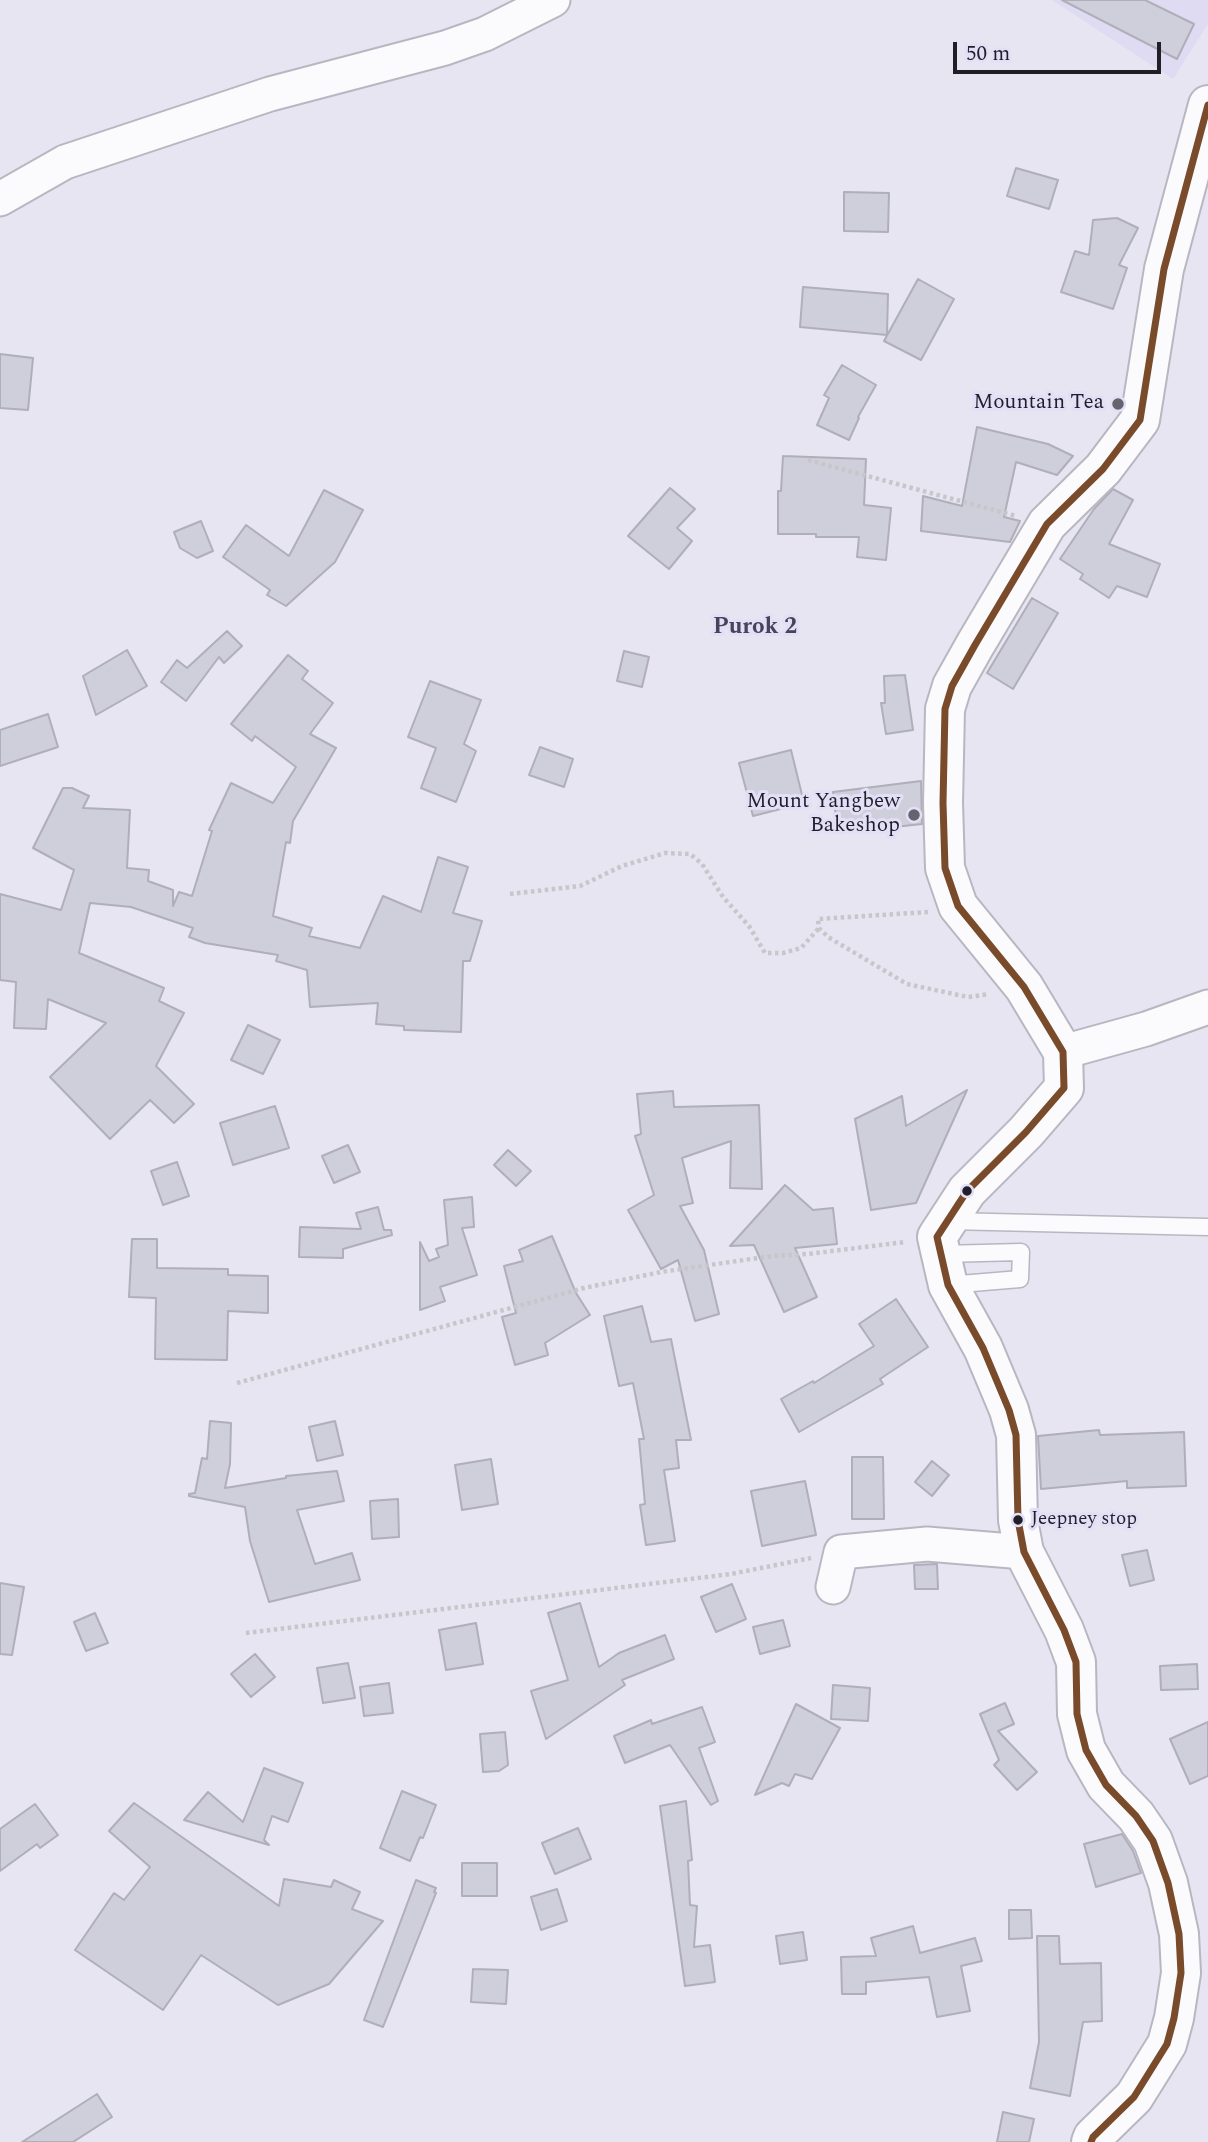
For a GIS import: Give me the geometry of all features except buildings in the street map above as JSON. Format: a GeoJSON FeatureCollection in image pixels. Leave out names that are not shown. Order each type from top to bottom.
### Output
{"type":"FeatureCollection","features":[{"type":"Feature","properties":{"kind":"main road"},"geometry":{"type":"LineString","coordinates":[[1091,2142],[1133,2097],[1167,2044],[1181,1973],[1179,1934],[1168,1883],[1153,1841],[1136,1816],[1106,1785],[1086,1750],[1077,1714],[1076,1662],[1064,1630],[1024,1552],[1018,1520],[1016,1435],[1009,1410],[943,1249],[967,1191],[1026,1132],[1064,1088],[1063,1052],[1024,987],[958,906],[945,868],[945,709],[957,676],[1001,597],[1047,524],[1103,469],[1140,420],[1164,269],[1208,106]]}},
{"type":"Feature","properties":{"kind":"street"},"geometry":{"type":"LineString","coordinates":[[0,199],[65,162],[270,94],[432,51],[485,34],[553,0]]}},
{"type":"Feature","properties":{"kind":"street"},"geometry":{"type":"LineString","coordinates":[[1063,1052],[1146,1030],[1208,1007]]}},
{"type":"Feature","properties":{"kind":"street"},"geometry":{"type":"LineString","coordinates":[[833,1587],[841,1552],[927,1544],[1024,1552]]}},
{"type":"Feature","properties":{"kind":"lane"},"geometry":{"type":"LineString","coordinates":[[943,1249],[1208,1227]]}},
{"type":"Feature","properties":{"kind":"path"},"geometry":{"type":"LineString","coordinates":[[808,460],[1047,524]]}},
{"type":"Feature","properties":{"kind":"path"},"geometry":{"type":"LineString","coordinates":[[510,894],[580,886],[622,866],[666,853],[690,854],[702,864],[723,897],[749,926],[765,953],[782,953],[801,948],[819,928]]}},
{"type":"Feature","properties":{"kind":"path"},"geometry":{"type":"LineString","coordinates":[[958,906],[945,911],[818,919],[819,928],[828,937],[907,984],[968,997],[1024,987]]}},
{"type":"Feature","properties":{"kind":"path"},"geometry":{"type":"LineString","coordinates":[[237,1383],[584,1288],[661,1272],[772,1256],[943,1249]]}},
{"type":"Feature","properties":{"kind":"path"},"geometry":{"type":"LineString","coordinates":[[246,1633],[731,1574],[841,1552]]}},
{"type":"Feature","properties":{"kind":"shaded area"},"geometry":{"type":"Polygon","coordinates":[[[1052,0],[1208,0],[1208,24],[1173,79],[1052,0]]]}},
{"type":"Feature","properties":{"kind":"transit line"},"geometry":{"type":"LineString","coordinates":[[1091,2142],[1134,2097],[1167,2044],[1181,1973],[1179,1934],[1168,1883],[1153,1841],[1136,1816],[1106,1785],[1086,1750],[1077,1714],[1076,1662],[1064,1630],[1024,1552],[1018,1520],[1016,1435],[1009,1410],[983,1348],[948,1285],[937,1237],[967,1191],[1026,1132],[1064,1088],[1063,1052],[1024,987],[958,906],[945,868],[945,709],[952,686],[1047,524],[1103,469],[1140,420],[1164,269],[1208,105]]}},
{"type":"Feature","properties":{"kind":"place","name":"Mountain Tea"},"geometry":{"type":"Point","coordinates":[1118,404]}},
{"type":"Feature","properties":{"kind":"place","name":"Mount Yangbew Bakeshop"},"geometry":{"type":"Point","coordinates":[914,815]}},
{"type":"Feature","properties":{"kind":"place","name":"Jeepney stop"},"geometry":{"type":"Point","coordinates":[1018,1520]}},
{"type":"Feature","properties":{"kind":"district","name":"Purok 2"},"geometry":{"type":"Point","coordinates":[755,628]}}]}
